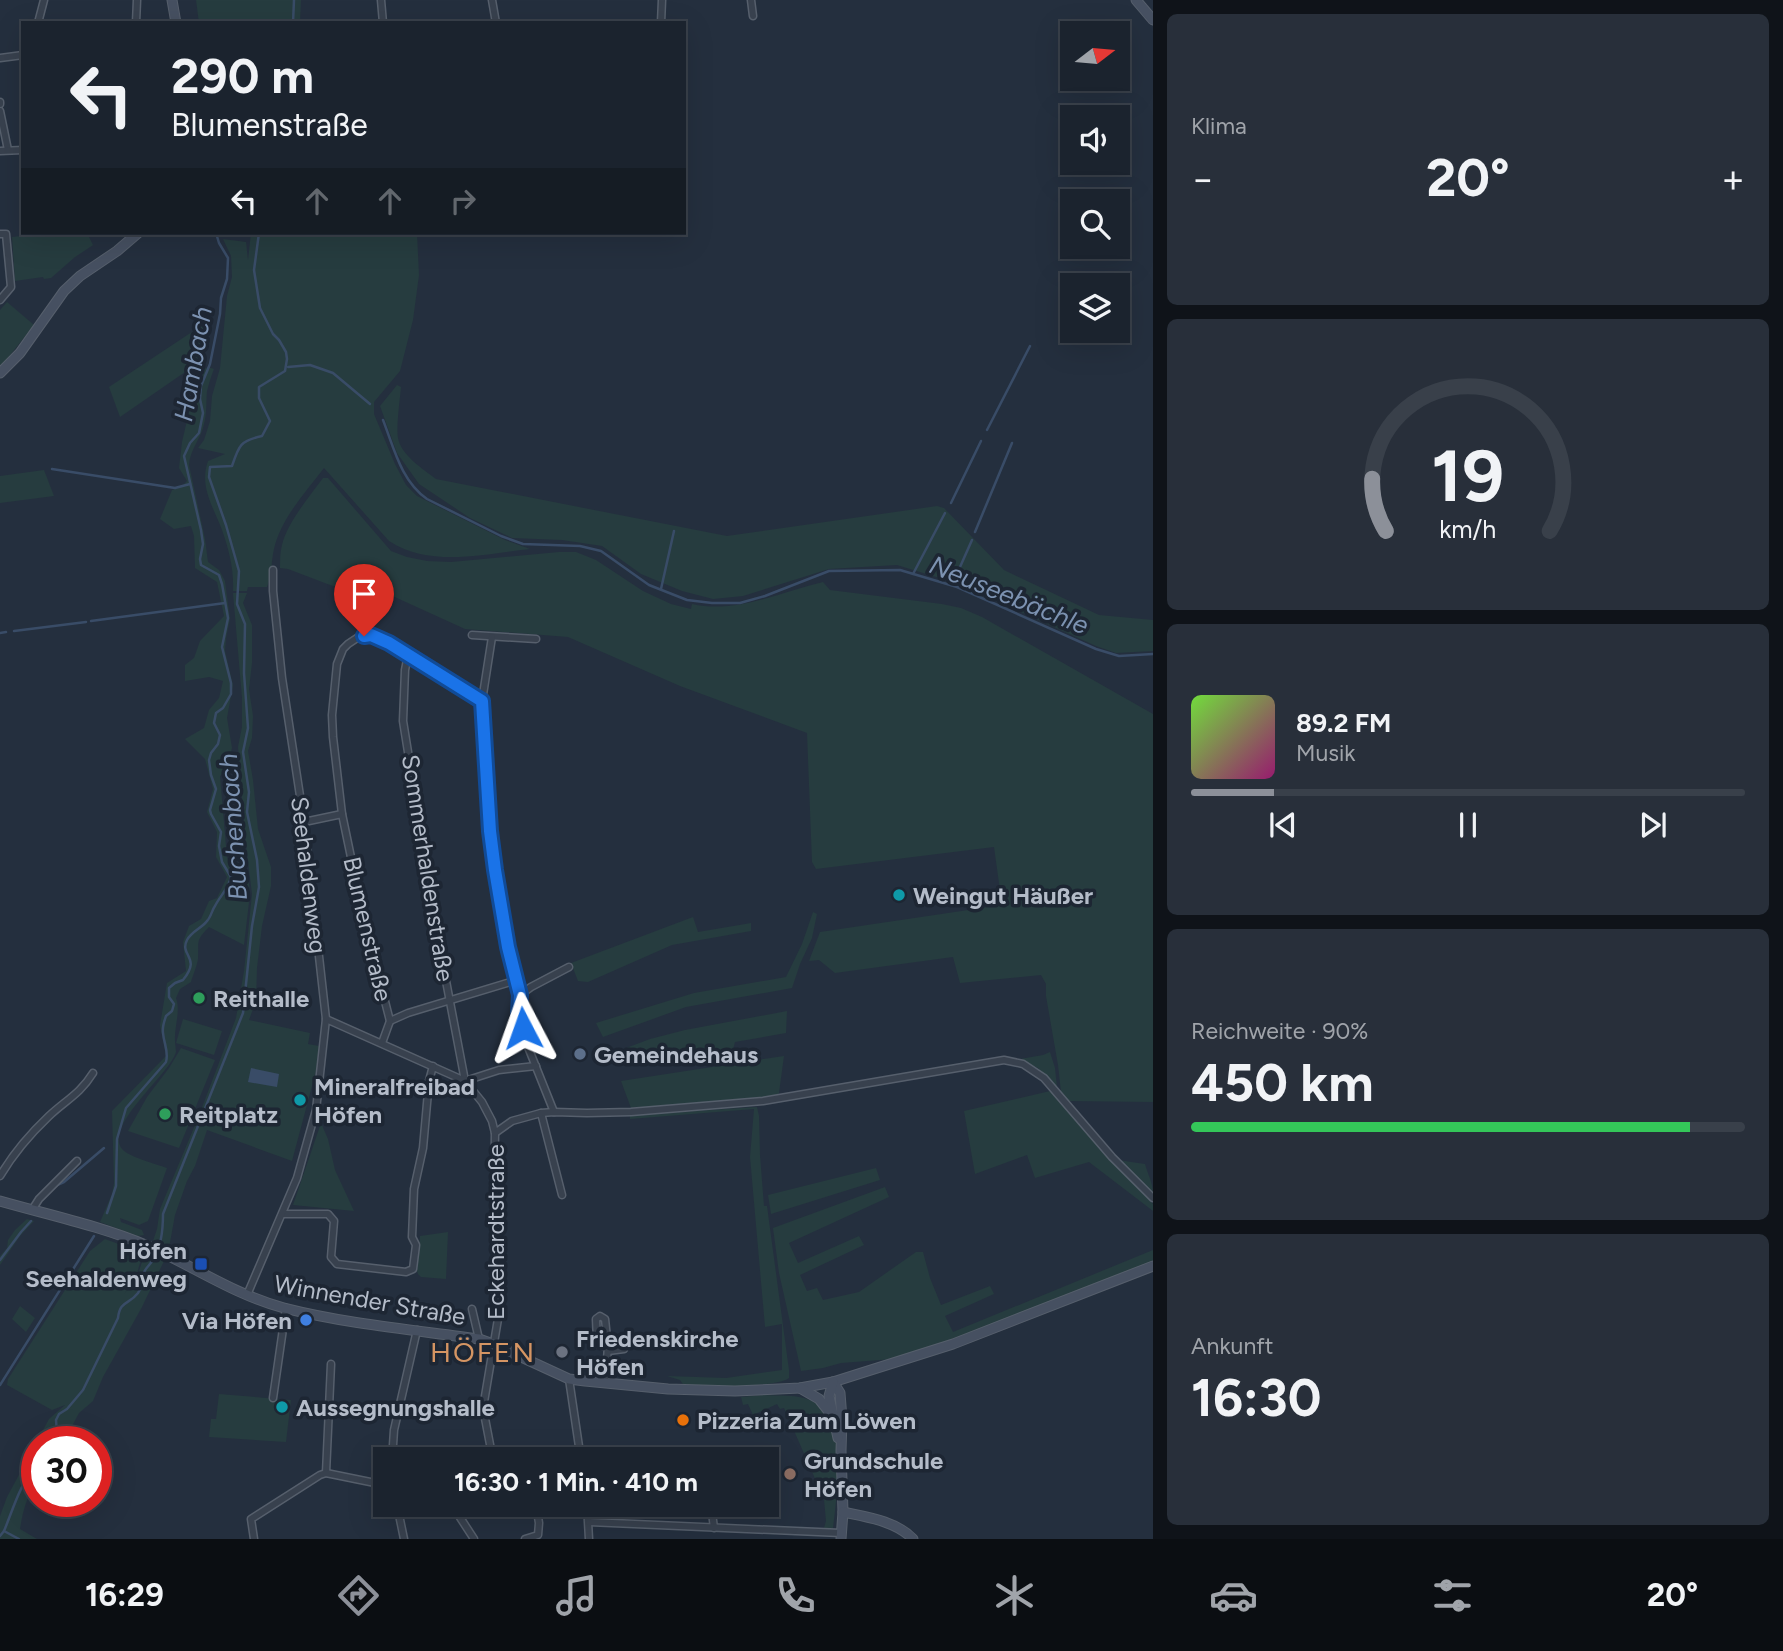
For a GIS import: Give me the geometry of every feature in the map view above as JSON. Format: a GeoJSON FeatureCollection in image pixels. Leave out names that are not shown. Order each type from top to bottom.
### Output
{"type":"FeatureCollection","features":[{"type":"Feature","properties":{"kind":"street"},"geometry":{"type":"LineString","coordinates":[[39,21],[44,0]]}},
{"type":"Feature","properties":{"kind":"street"},"geometry":{"type":"LineString","coordinates":[[136,21],[137,0]]}},
{"type":"Feature","properties":{"kind":"street"},"geometry":{"type":"LineString","coordinates":[[172,0],[176,21]]}},
{"type":"Feature","properties":{"kind":"street"},"geometry":{"type":"LineString","coordinates":[[381,0],[383,21]]}},
{"type":"Feature","properties":{"kind":"street"},"geometry":{"type":"LineString","coordinates":[[492,0],[496,21]]}},
{"type":"Feature","properties":{"kind":"street"},"geometry":{"type":"LineString","coordinates":[[661,21],[662,0]]}},
{"type":"Feature","properties":{"kind":"street"},"geometry":{"type":"LineString","coordinates":[[751,0],[753,16]]}},
{"type":"Feature","properties":{"kind":"street"},"geometry":{"type":"LineString","coordinates":[[1136,0],[1153,20]]}},
{"type":"Feature","properties":{"kind":"street"},"geometry":{"type":"LineString","coordinates":[[0,58],[21,55]]}},
{"type":"Feature","properties":{"kind":"street"},"geometry":{"type":"LineString","coordinates":[[0,111],[8,142],[4,151]]}},
{"type":"Feature","properties":{"kind":"street"},"geometry":{"type":"LineString","coordinates":[[0,234],[6,234],[11,287],[0,300]]}},
{"type":"Feature","properties":{"kind":"street"},"geometry":{"type":"LineString","coordinates":[[0,373],[26,345],[64,292],[80,276],[136,235]]}},
{"type":"Feature","properties":{"kind":"street","name":"Seehaldenweg"},"geometry":{"type":"LineString","coordinates":[[244,1294],[283,1214],[297,1178],[316,1110],[326,1019],[304,822],[282,678],[274,570]]}},
{"type":"Feature","properties":{"kind":"street","name":"Blumenstraße"},"geometry":{"type":"LineString","coordinates":[[382,1043],[390,1021],[363,915],[342,814],[333,737],[334,683],[339,656],[348,643],[357,638],[371,635],[381,638],[482,701]]}},
{"type":"Feature","properties":{"kind":"street"},"geometry":{"type":"LineString","coordinates":[[472,635],[536,639]]}},
{"type":"Feature","properties":{"kind":"street"},"geometry":{"type":"LineString","coordinates":[[492,637],[482,701],[494,865],[508,947],[520,995],[519,1012],[554,1112]]}},
{"type":"Feature","properties":{"kind":"street","name":"Sommerhaldenstraße"},"geometry":{"type":"LineString","coordinates":[[408,654],[403,721],[439,944],[465,1081]]}},
{"type":"Feature","properties":{"kind":"street"},"geometry":{"type":"LineString","coordinates":[[304,822],[342,814]]}},
{"type":"Feature","properties":{"kind":"street"},"geometry":{"type":"LineString","coordinates":[[520,995],[569,967]]}},
{"type":"Feature","properties":{"kind":"street"},"geometry":{"type":"LineString","coordinates":[[390,1021],[408,1013],[517,981]]}},
{"type":"Feature","properties":{"kind":"street"},"geometry":{"type":"LineString","coordinates":[[326,1019],[465,1081],[482,1102],[495,1133]]}},
{"type":"Feature","properties":{"kind":"street","name":"Eckehardtstraße"},"geometry":{"type":"LineString","coordinates":[[490,1447],[483,1408],[500,1300],[494,1202],[495,1133],[512,1121],[541,1113],[631,1112],[772,1100],[1003,1059],[1023,1064],[1044,1078],[1112,1157],[1153,1198]]}},
{"type":"Feature","properties":{"kind":"street"},"geometry":{"type":"LineString","coordinates":[[283,1214],[328,1214],[334,1221],[331,1257],[337,1264],[406,1272],[413,1269],[416,1245],[412,1237],[414,1189],[423,1148],[429,1081],[433,1066]]}},
{"type":"Feature","properties":{"kind":"street"},"geometry":{"type":"LineString","coordinates":[[465,1081],[499,1070],[536,1066]]}},
{"type":"Feature","properties":{"kind":"street"},"geometry":{"type":"LineString","coordinates":[[0,1176],[13,1156],[48,1116],[80,1091],[93,1073]]}},
{"type":"Feature","properties":{"kind":"street"},"geometry":{"type":"LineString","coordinates":[[541,1113],[562,1195]]}},
{"type":"Feature","properties":{"kind":"street"},"geometry":{"type":"LineString","coordinates":[[32,1210],[39,1199],[77,1161]]}},
{"type":"Feature","properties":{"kind":"street","name":"Winnender Straße"},"geometry":{"type":"LineString","coordinates":[[0,1201],[94,1227],[153,1248],[244,1294],[286,1308],[339,1319],[479,1339],[569,1379],[668,1390],[800,1388],[833,1382],[974,1336],[1153,1266]]}},
{"type":"Feature","properties":{"kind":"street"},"geometry":{"type":"LineString","coordinates":[[273,1398],[286,1308]]}},
{"type":"Feature","properties":{"kind":"street"},"geometry":{"type":"LineString","coordinates":[[472,1309],[479,1339]]}},
{"type":"Feature","properties":{"kind":"street"},"geometry":{"type":"LineString","coordinates":[[393,1447],[394,1430],[417,1330]]}},
{"type":"Feature","properties":{"kind":"street"},"geometry":{"type":"LineString","coordinates":[[605,1383],[608,1349],[624,1349]]}},
{"type":"Feature","properties":{"kind":"street"},"geometry":{"type":"LineString","coordinates":[[326,1473],[331,1364]]}},
{"type":"Feature","properties":{"kind":"street"},"geometry":{"type":"LineString","coordinates":[[569,1379],[578,1447]]}},
{"type":"Feature","properties":{"kind":"street"},"geometry":{"type":"LineString","coordinates":[[833,1382],[829,1396],[841,1451]]}},
{"type":"Feature","properties":{"kind":"street"},"geometry":{"type":"LineString","coordinates":[[589,1522],[840,1537],[843,1512],[840,1393],[833,1382]]}},
{"type":"Feature","properties":{"kind":"street"},"geometry":{"type":"LineString","coordinates":[[800,1388],[819,1399],[830,1413],[835,1427]]}},
{"type":"Feature","properties":{"kind":"street"},"geometry":{"type":"LineString","coordinates":[[254,1539],[251,1519],[326,1473],[373,1483]]}},
{"type":"Feature","properties":{"kind":"street"},"geometry":{"type":"LineString","coordinates":[[843,1512],[885,1522],[913,1539]]}},
{"type":"Feature","properties":{"kind":"street"},"geometry":{"type":"LineString","coordinates":[[399,1517],[404,1539]]}},
{"type":"Feature","properties":{"kind":"street"},"geometry":{"type":"LineString","coordinates":[[460,1517],[474,1539]]}},
{"type":"Feature","properties":{"kind":"street"},"geometry":{"type":"LineString","coordinates":[[528,1539],[538,1535],[538,1517]]}},
{"type":"Feature","properties":{"kind":"street"},"geometry":{"type":"LineString","coordinates":[[588,1517],[589,1539]]}},
{"type":"Feature","properties":{"kind":"street"},"geometry":{"type":"LineString","coordinates":[[713,1517],[714,1528]]}},
{"type":"Feature","properties":{"kind":"green space"},"geometry":{"type":"Polygon","coordinates":[[[196,0],[301,0],[300,21],[199,21],[196,0]]]}},
{"type":"Feature","properties":{"kind":"green space"},"geometry":{"type":"Polygon","coordinates":[[[88,235],[93,245],[51,278],[15,281],[12,237],[88,235]]]}},
{"type":"Feature","properties":{"kind":"green space"},"geometry":{"type":"Polygon","coordinates":[[[251,235],[417,235],[419,275],[413,320],[400,371],[374,402],[374,414],[406,485],[417,496],[505,540],[530,549],[476,556],[440,557],[405,549],[389,541],[324,468],[282,527],[274,549],[267,587],[248,587],[247,591],[233,591],[229,552],[208,496],[205,479],[208,461],[225,454],[198,448],[204,440],[210,421],[232,277],[231,256],[223,239],[246,242],[248,260],[251,235]]]}},
{"type":"Feature","properties":{"kind":"green space"},"geometry":{"type":"Polygon","coordinates":[[[7,302],[34,325],[0,365],[0,310],[7,302]]]}},
{"type":"Feature","properties":{"kind":"green space"},"geometry":{"type":"Polygon","coordinates":[[[207,322],[201,361],[120,417],[109,387],[207,322]]]}},
{"type":"Feature","properties":{"kind":"green space"},"geometry":{"type":"Polygon","coordinates":[[[208,367],[214,369],[207,391],[205,420],[189,465],[208,562],[219,570],[225,581],[230,619],[225,651],[233,685],[227,718],[232,748],[227,769],[220,776],[227,858],[235,875],[248,873],[250,894],[244,945],[209,927],[202,935],[191,982],[180,989],[176,998],[176,1052],[122,1127],[119,1139],[125,1152],[167,1168],[148,1221],[139,1225],[120,1218],[121,1222],[142,1230],[144,1235],[138,1236],[100,1222],[114,1183],[112,1111],[166,1056],[160,1025],[167,983],[186,971],[183,942],[189,926],[201,919],[209,901],[217,898],[227,877],[216,857],[217,832],[207,812],[213,789],[205,759],[185,739],[204,728],[209,710],[219,698],[223,681],[209,677],[185,681],[185,665],[194,658],[200,641],[224,616],[217,582],[195,568],[191,526],[174,529],[160,519],[172,490],[187,481],[179,468],[182,442],[198,373],[208,367]]]}},
{"type":"Feature","properties":{"kind":"green space"},"geometry":{"type":"Polygon","coordinates":[[[397,385],[401,387],[397,427],[400,444],[413,461],[436,479],[727,536],[937,506],[944,508],[1004,570],[1099,615],[1153,620],[1153,651],[1116,653],[959,584],[897,565],[829,569],[743,596],[713,599],[682,591],[641,574],[602,546],[562,540],[512,538],[470,518],[419,484],[397,453],[380,406],[397,385]]]}},
{"type":"Feature","properties":{"kind":"green space"},"geometry":{"type":"Polygon","coordinates":[[[44,470],[54,496],[0,503],[0,476],[44,470]]]}},
{"type":"Feature","properties":{"kind":"green space"},"geometry":{"type":"Polygon","coordinates":[[[323,478],[328,478],[391,551],[407,557],[451,562],[576,552],[596,560],[643,591],[671,604],[691,609],[692,604],[742,604],[823,582],[830,590],[942,604],[982,617],[1153,714],[1153,1102],[1067,1101],[1061,1092],[1046,984],[1041,975],[960,983],[953,957],[835,973],[819,960],[809,961],[820,932],[1002,905],[994,847],[816,869],[812,862],[807,733],[680,686],[568,637],[465,629],[364,583],[359,585],[356,593],[280,568],[281,548],[289,528],[323,478]]]}},
{"type":"Feature","properties":{"kind":"green space"},"geometry":{"type":"Polygon","coordinates":[[[233,593],[247,593],[243,603],[252,625],[249,689],[253,716],[252,738],[248,751],[258,829],[271,867],[271,886],[262,926],[257,968],[256,1001],[249,1020],[310,1033],[308,1044],[319,1046],[316,1071],[292,1161],[207,1130],[175,1215],[169,1248],[153,1241],[160,1209],[236,1018],[252,894],[238,747],[242,727],[242,698],[233,593]]]}},
{"type":"Feature","properties":{"kind":"green space"},"geometry":{"type":"Polygon","coordinates":[[[813,912],[817,914],[812,938],[792,988],[686,1007],[603,1037],[596,1023],[694,993],[786,977],[802,944],[813,912]]]}},
{"type":"Feature","properties":{"kind":"green space"},"geometry":{"type":"Polygon","coordinates":[[[693,917],[698,932],[751,923],[751,931],[672,945],[588,982],[578,981],[571,963],[693,917]]]}},
{"type":"Feature","properties":{"kind":"green space"},"geometry":{"type":"Polygon","coordinates":[[[787,1011],[786,1033],[735,1042],[733,1050],[693,1058],[665,1054],[615,1066],[610,1054],[685,1030],[787,1011]]]}},
{"type":"Feature","properties":{"kind":"green space","name":"Reitplatz"},"geometry":{"type":"Polygon","coordinates":[[[183,1019],[222,1031],[214,1055],[176,1043],[183,1019]]]}},
{"type":"Feature","properties":{"kind":"green space","name":"Reitplatz"},"geometry":{"type":"Polygon","coordinates":[[[181,1048],[215,1060],[179,1148],[128,1131],[147,1097],[181,1048]]]}},
{"type":"Feature","properties":{"kind":"green space"},"geometry":{"type":"Polygon","coordinates":[[[1050,1052],[1057,1087],[1038,1068],[1020,1059],[1050,1052]]]}},
{"type":"Feature","properties":{"kind":"green space"},"geometry":{"type":"Polygon","coordinates":[[[784,1056],[779,1093],[775,1098],[631,1108],[621,1081],[784,1056]]]}},
{"type":"Feature","properties":{"kind":"green space"},"geometry":{"type":"Polygon","coordinates":[[[1050,1091],[1108,1158],[1153,1204],[1153,1211],[1089,1162],[1035,1178],[1027,1155],[975,1174],[964,1111],[1050,1091]]]}},
{"type":"Feature","properties":{"kind":"green space"},"geometry":{"type":"Polygon","coordinates":[[[757,1107],[764,1206],[767,1206],[789,1378],[770,1384],[685,1387],[680,1380],[667,1376],[726,1378],[782,1370],[782,1324],[765,1327],[750,1157],[754,1109],[630,1119],[630,1115],[757,1107]]]}},
{"type":"Feature","properties":{"kind":"green space"},"geometry":{"type":"Polygon","coordinates":[[[321,1123],[328,1139],[335,1170],[354,1211],[293,1205],[321,1123]]]}},
{"type":"Feature","properties":{"kind":"green space"},"geometry":{"type":"Polygon","coordinates":[[[1118,1160],[1145,1164],[1153,1194],[1118,1160]]]}},
{"type":"Feature","properties":{"kind":"green space"},"geometry":{"type":"Polygon","coordinates":[[[876,1168],[880,1180],[771,1214],[768,1195],[876,1168]]]}},
{"type":"Feature","properties":{"kind":"green space"},"geometry":{"type":"Polygon","coordinates":[[[885,1187],[889,1197],[789,1243],[798,1263],[859,1236],[864,1245],[800,1275],[807,1291],[817,1288],[823,1300],[859,1292],[916,1252],[923,1252],[941,1305],[990,1286],[994,1294],[945,1316],[953,1332],[1153,1250],[1153,1262],[893,1359],[841,1363],[801,1371],[779,1273],[773,1228],[885,1187]]]}},
{"type":"Feature","properties":{"kind":"green space"},"geometry":{"type":"Polygon","coordinates":[[[27,1219],[34,1221],[0,1265],[0,1256],[7,1248],[8,1240],[27,1219]]]}},
{"type":"Feature","properties":{"kind":"green space"},"geometry":{"type":"Polygon","coordinates":[[[448,1232],[446,1279],[421,1277],[417,1271],[420,1236],[448,1232]]]}},
{"type":"Feature","properties":{"kind":"green space"},"geometry":{"type":"Polygon","coordinates":[[[105,1239],[143,1253],[135,1280],[124,1294],[136,1280],[145,1253],[164,1261],[93,1401],[79,1413],[72,1426],[45,1426],[65,1405],[52,1410],[7,1385],[8,1379],[90,1251],[105,1239]]]}},
{"type":"Feature","properties":{"kind":"green space"},"geometry":{"type":"Polygon","coordinates":[[[20,1306],[35,1318],[26,1332],[12,1319],[20,1306]]]}},
{"type":"Feature","properties":{"kind":"green space"},"geometry":{"type":"Polygon","coordinates":[[[219,1394],[291,1400],[286,1442],[209,1437],[211,1419],[216,1419],[219,1394]]]}},
{"type":"Feature","properties":{"kind":"green space"},"geometry":{"type":"Polygon","coordinates":[[[794,1396],[812,1401],[823,1410],[831,1423],[838,1458],[833,1528],[824,1528],[824,1499],[784,1408],[780,1409],[777,1404],[753,1415],[748,1404],[743,1405],[741,1397],[794,1396]]]}},
{"type":"Feature","properties":{"kind":"green space"},"geometry":{"type":"Polygon","coordinates":[[[21,1471],[23,1517],[20,1529],[37,1539],[0,1539],[0,1516],[21,1471]]]}},
{"type":"Feature","properties":{"kind":"water"},"geometry":{"type":"Polygon","coordinates":[[[251,1068],[279,1074],[277,1087],[248,1082],[251,1068]]]}},
{"type":"Feature","properties":{"kind":"waterway","name":"Buchenbach"},"geometry":{"type":"LineString","coordinates":[[293,21],[294,0]]}},
{"type":"Feature","properties":{"kind":"waterway","name":"Hambach"},"geometry":{"type":"LineString","coordinates":[[107,1213],[116,1186],[117,1139],[126,1108],[166,1062],[163,1027],[174,1004],[169,997],[169,988],[183,980],[188,972],[191,961],[185,945],[187,940],[208,919],[231,877],[222,862],[219,846],[221,832],[210,810],[216,789],[209,760],[220,735],[214,723],[216,713],[223,708],[231,694],[222,647],[228,618],[219,575],[201,565],[201,530],[184,456],[199,433],[203,413],[201,386],[210,364],[221,298],[227,279],[228,258],[217,235]]}},
{"type":"Feature","properties":{"kind":"waterway","name":"Buchenbach"},"geometry":{"type":"LineString","coordinates":[[56,1426],[59,1414],[67,1409],[83,1390],[121,1308],[138,1293],[144,1272],[157,1253],[162,1237],[163,1214],[243,1013],[259,887],[257,860],[247,812],[249,792],[243,752],[248,728],[244,673],[245,624],[237,604],[239,571],[209,477],[210,467],[232,466],[241,445],[262,436],[270,421],[259,398],[259,387],[285,371],[286,352],[260,308],[254,270],[259,235]]}},
{"type":"Feature","properties":{"kind":"waterway"},"geometry":{"type":"LineString","coordinates":[[987,430],[1030,346]]}},
{"type":"Feature","properties":{"kind":"waterway","name":"Neuseebächle"},"geometry":{"type":"LineString","coordinates":[[288,367],[310,365],[333,373],[370,404]]}},
{"type":"Feature","properties":{"kind":"waterway","name":"Neuseebächle"},"geometry":{"type":"LineString","coordinates":[[383,420],[405,473],[418,492],[427,499],[523,544],[580,546],[601,551],[649,585],[687,600],[740,603],[829,571],[900,570],[957,587],[1096,649],[1119,656],[1153,654]]}},
{"type":"Feature","properties":{"kind":"waterway"},"geometry":{"type":"LineString","coordinates":[[951,503],[981,441]]}},
{"type":"Feature","properties":{"kind":"waterway"},"geometry":{"type":"LineString","coordinates":[[975,532],[1012,443]]}},
{"type":"Feature","properties":{"kind":"waterway"},"geometry":{"type":"LineString","coordinates":[[52,469],[175,488],[190,484]]}},
{"type":"Feature","properties":{"kind":"waterway"},"geometry":{"type":"LineString","coordinates":[[913,574],[945,513]]}},
{"type":"Feature","properties":{"kind":"waterway"},"geometry":{"type":"LineString","coordinates":[[661,589],[674,531]]}},
{"type":"Feature","properties":{"kind":"waterway"},"geometry":{"type":"LineString","coordinates":[[952,585],[972,540]]}},
{"type":"Feature","properties":{"kind":"waterway"},"geometry":{"type":"LineString","coordinates":[[91,621],[225,603]]}},
{"type":"Feature","properties":{"kind":"waterway"},"geometry":{"type":"LineString","coordinates":[[14,631],[86,622]]}},
{"type":"Feature","properties":{"kind":"waterway"},"geometry":{"type":"LineString","coordinates":[[0,633],[6,632]]}},
{"type":"Feature","properties":{"kind":"waterway","name":"Hambach"},"geometry":{"type":"LineString","coordinates":[[55,1186],[64,1182],[104,1148]]}},
{"type":"Feature","properties":{"kind":"waterway","name":"Hambach"},"geometry":{"type":"LineString","coordinates":[[0,1260],[31,1221]]}},
{"type":"Feature","properties":{"kind":"waterway"},"geometry":{"type":"LineString","coordinates":[[0,1385],[94,1236]]}},
{"type":"Feature","properties":{"kind":"waterway","name":"Buchenbach"},"geometry":{"type":"LineString","coordinates":[[0,1536],[21,1488]]}},
{"type":"Feature","properties":{"kind":"waterway"},"geometry":{"type":"LineString","coordinates":[[4,1531],[19,1539]]}},
{"type":"Feature","properties":{"kind":"place","name":"Weingut Häußer"},"geometry":{"type":"Point","coordinates":[899,895]}},
{"type":"Feature","properties":{"kind":"place","name":"Reithalle"},"geometry":{"type":"Point","coordinates":[199,998]}},
{"type":"Feature","properties":{"kind":"place","name":"Gemeindehaus"},"geometry":{"type":"Point","coordinates":[580,1054]}},
{"type":"Feature","properties":{"kind":"place","name":"Mineralfreibad Höfen"},"geometry":{"type":"Point","coordinates":[300,1100]}},
{"type":"Feature","properties":{"kind":"place","name":"Reitplatz"},"geometry":{"type":"Point","coordinates":[165,1114]}},
{"type":"Feature","properties":{"kind":"place","name":"Höfen Seehaldenweg"},"geometry":{"type":"Point","coordinates":[201,1264]}},
{"type":"Feature","properties":{"kind":"place","name":"Via Höfen"},"geometry":{"type":"Point","coordinates":[306,1320]}},
{"type":"Feature","properties":{"kind":"place","name":"Friedenskirche Höfen"},"geometry":{"type":"Point","coordinates":[562,1352]}},
{"type":"Feature","properties":{"kind":"place","name":"Aussegnungshalle"},"geometry":{"type":"Point","coordinates":[282,1407]}},
{"type":"Feature","properties":{"kind":"place","name":"Pizzeria Zum Löwen"},"geometry":{"type":"Point","coordinates":[683,1420]}},
{"type":"Feature","properties":{"kind":"place","name":"Grundschule Höfen"},"geometry":{"type":"Point","coordinates":[790,1474]}},
{"type":"Feature","properties":{"kind":"district","name":"HÖFEN"},"geometry":{"type":"Point","coordinates":[483,1352]}},
{"type":"Feature","properties":{"kind":"route"},"geometry":{"type":"LineString","coordinates":[[364,636],[381,638],[482,701],[496,886],[520,995],[519,1012],[523,1028]]}}]}
